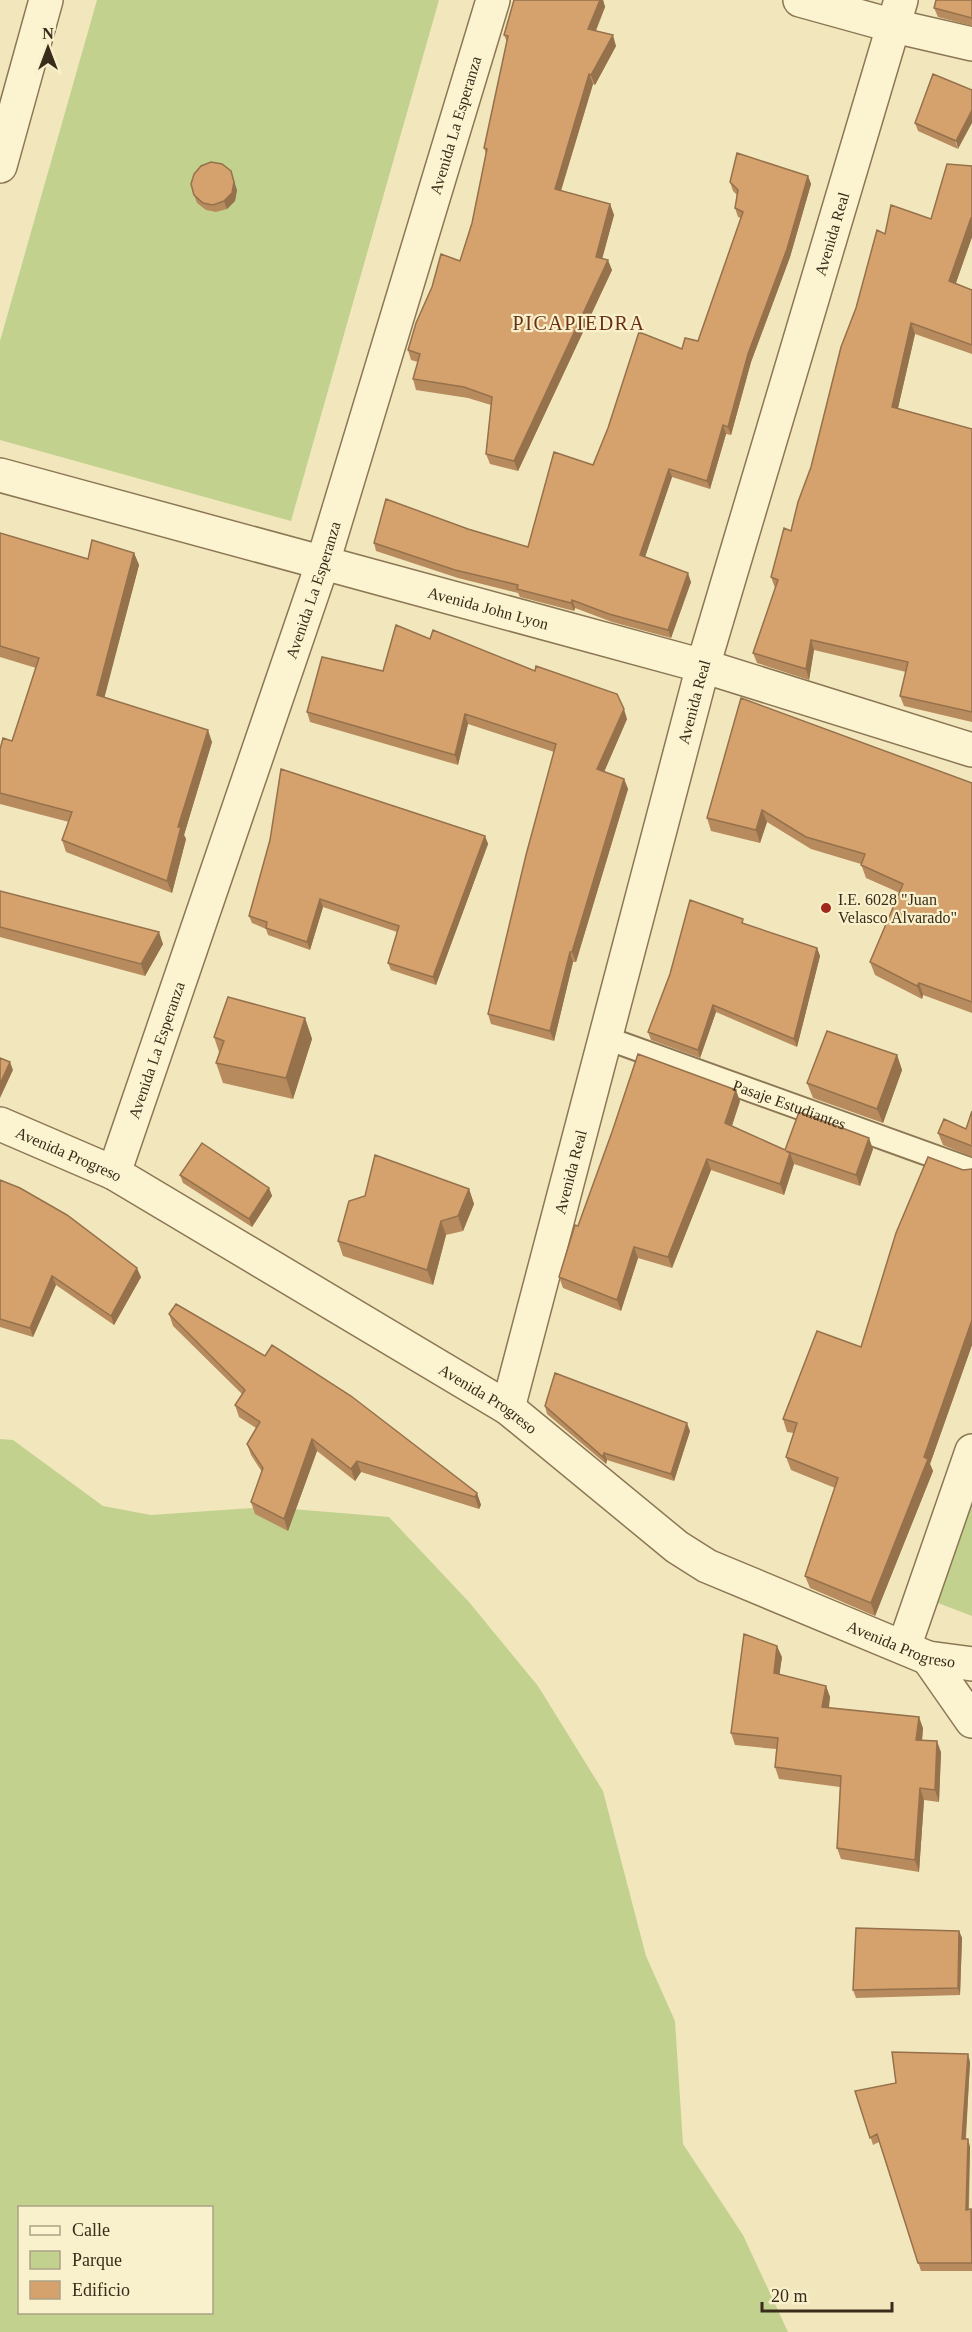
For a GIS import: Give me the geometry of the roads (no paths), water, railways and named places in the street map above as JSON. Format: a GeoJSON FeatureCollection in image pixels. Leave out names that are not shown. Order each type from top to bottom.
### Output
{"type":"FeatureCollection","features":[{"type":"Feature","properties":{"kind":"street"},"geometry":{"type":"LineString","coordinates":[[0,166],[46,0]]}},
{"type":"Feature","properties":{"kind":"street","name":"Avenida La Esperanza"},"geometry":{"type":"LineString","coordinates":[[114,1173],[323,562],[494,0]]}},
{"type":"Feature","properties":{"kind":"street"},"geometry":{"type":"LineString","coordinates":[[800,0],[897,13],[972,44]]}},
{"type":"Feature","properties":{"kind":"street","name":"Avenida Real"},"geometry":{"type":"LineString","coordinates":[[508,1408],[703,666],[897,13]]}},
{"type":"Feature","properties":{"kind":"street","name":"Avenida John Lyon"},"geometry":{"type":"LineString","coordinates":[[0,475],[703,666],[972,750]]}},
{"type":"Feature","properties":{"kind":"street","name":"Avenida Progreso"},"geometry":{"type":"LineString","coordinates":[[0,1124],[114,1173],[508,1408],[677,1547],[707,1566],[916,1653],[972,1664]]}},
{"type":"Feature","properties":{"kind":"street"},"geometry":{"type":"LineString","coordinates":[[972,1451],[916,1653],[972,1720]]}},
{"type":"Feature","properties":{"kind":"lane","name":"Pasaje Estudiantes"},"geometry":{"type":"LineString","coordinates":[[606,1038],[972,1170]]}},
{"type":"Feature","properties":{"kind":"place","name":"I.E. 6028 \"Juan Velasco Alvarado\""},"geometry":{"type":"Point","coordinates":[826,908]}},
{"type":"Feature","properties":{"kind":"district","name":"PICAPIEDRA"},"geometry":{"type":"Point","coordinates":[579,323]}}]}
